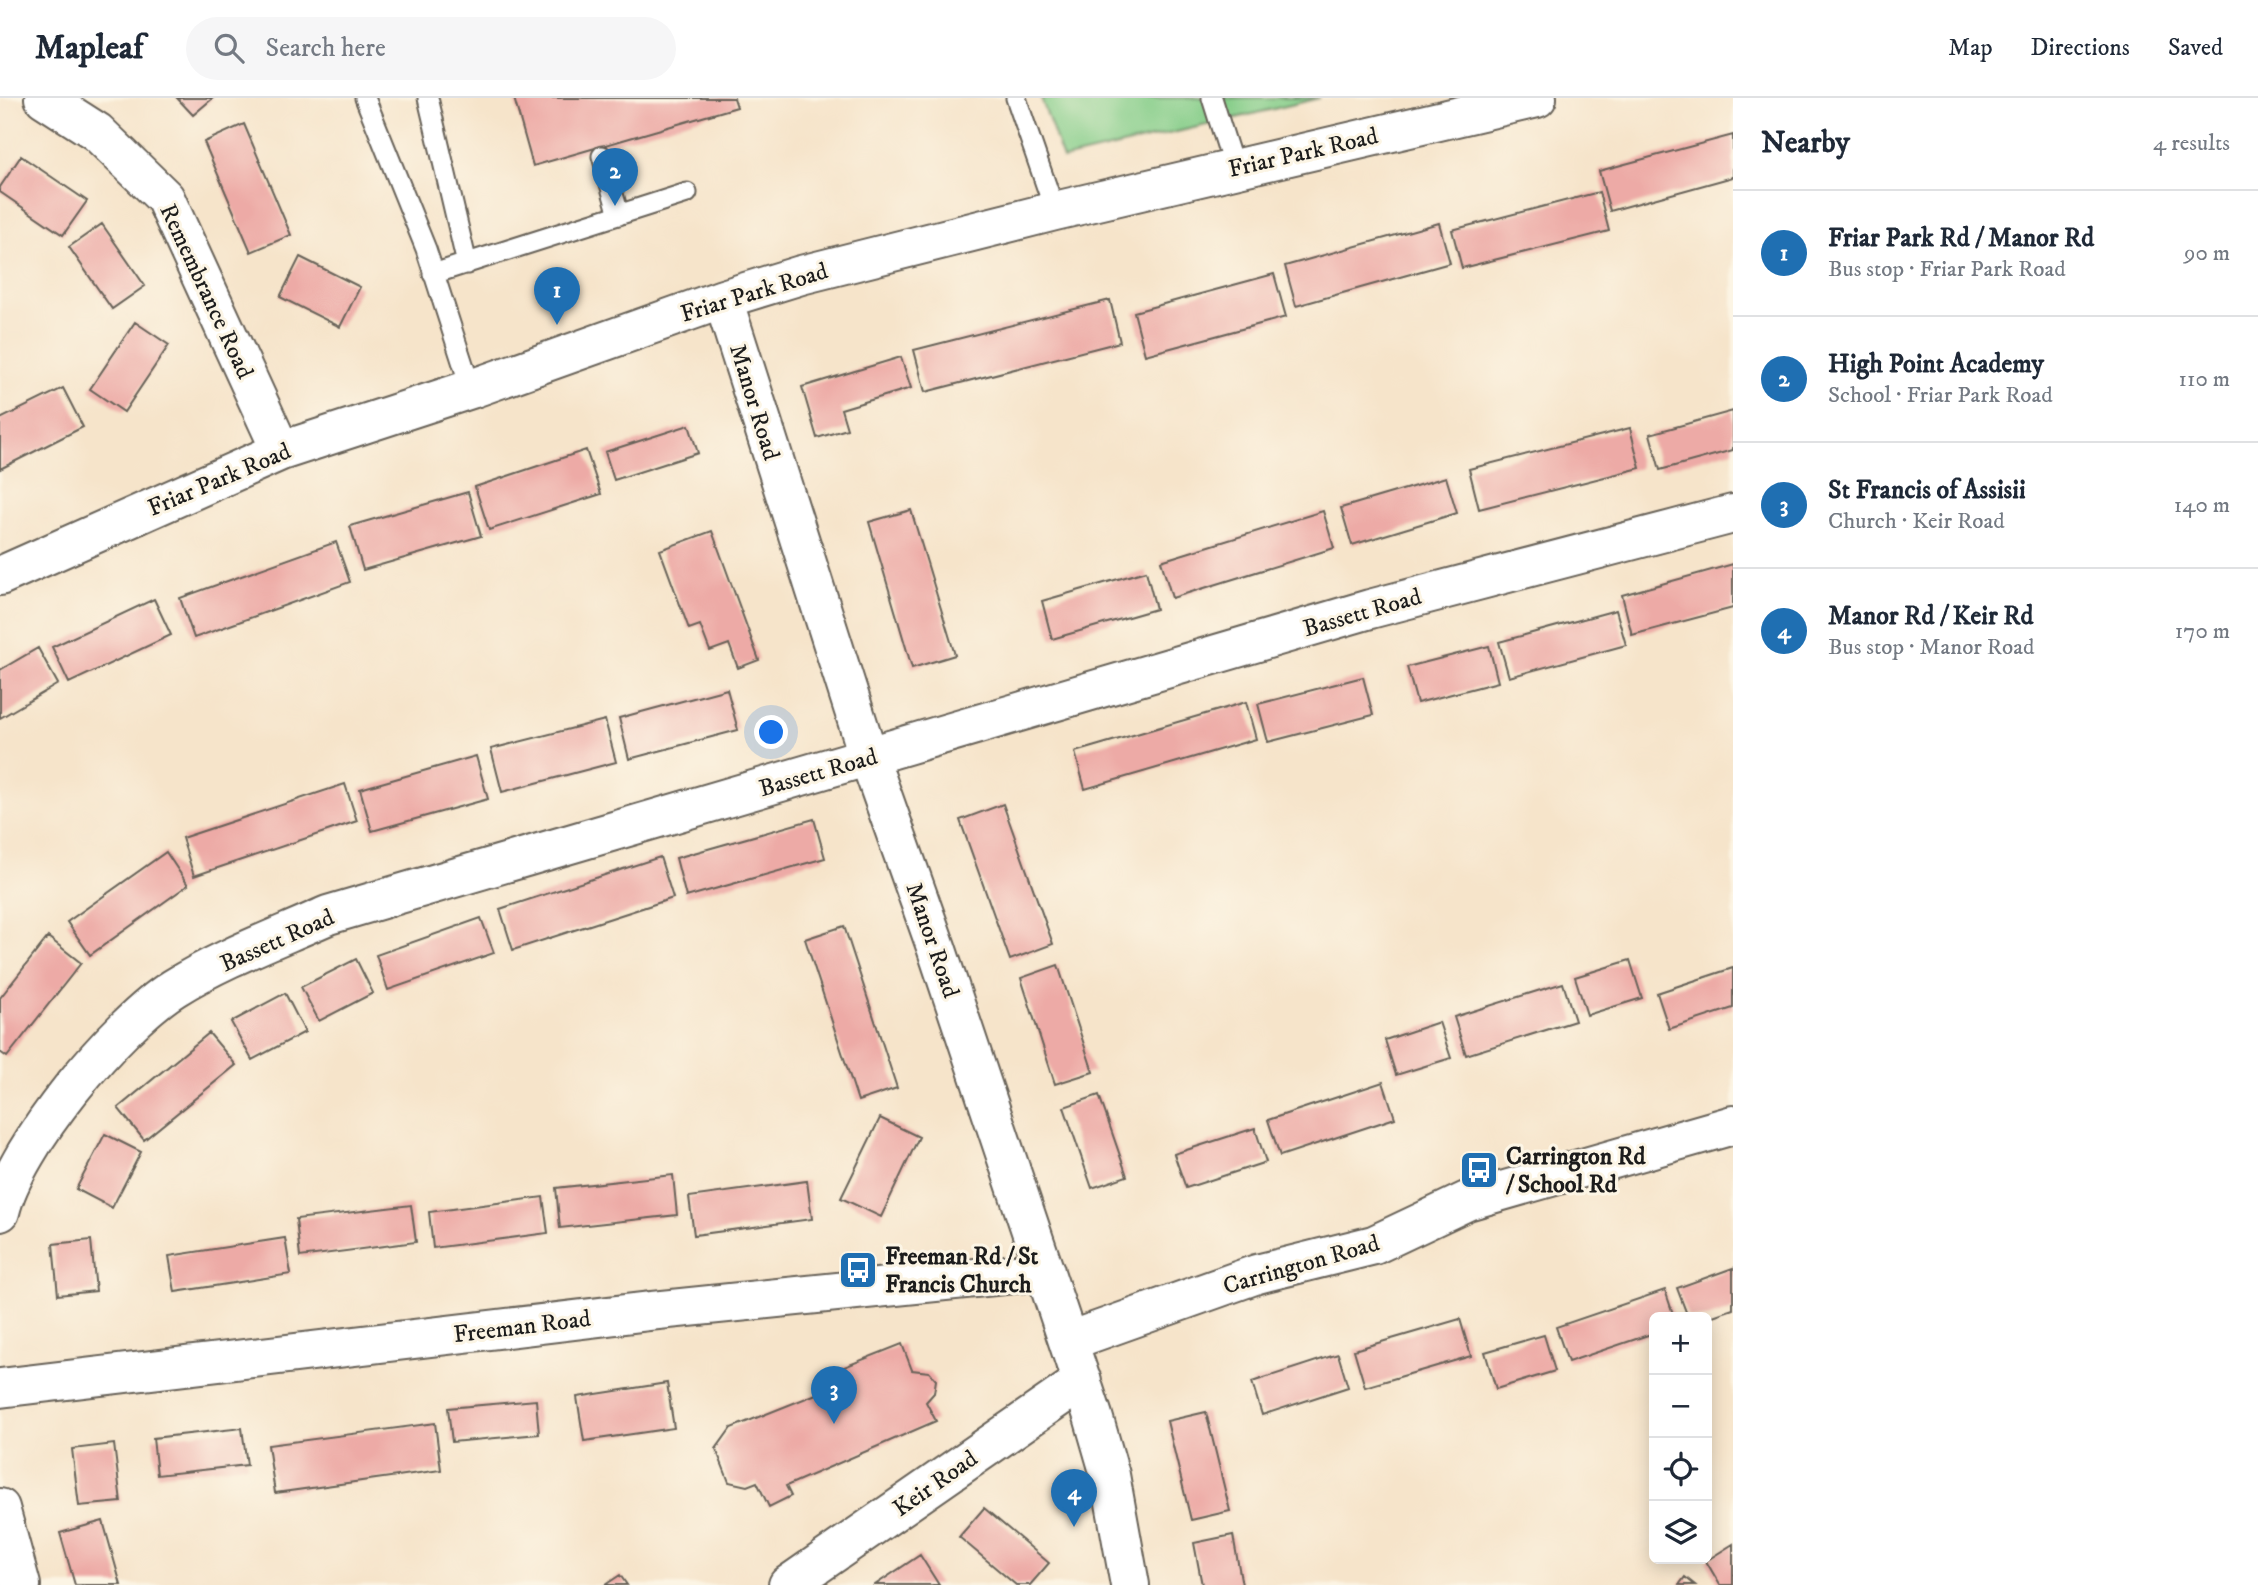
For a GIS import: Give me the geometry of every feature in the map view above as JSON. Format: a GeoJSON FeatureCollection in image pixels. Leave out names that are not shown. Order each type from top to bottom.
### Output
{"type":"FeatureCollection","features":[{"type":"Feature","properties":{"kind":"street","name":"Remembrance Road"},"geometry":{"type":"LineString","coordinates":[[44,98],[97,132],[165,198],[281,451]]}},
{"type":"Feature","properties":{"kind":"street","name":"Friar Park Road"},"geometry":{"type":"LineString","coordinates":[[0,576],[281,451],[471,389],[723,299],[801,275],[1234,168],[1435,109],[1537,98]]}},
{"type":"Feature","properties":{"kind":"street","name":"Manor Road"},"geometry":{"type":"LineString","coordinates":[[723,299],[869,758],[1082,1381],[1110,1475],[1130,1585]]}},
{"type":"Feature","properties":{"kind":"street","name":"Bassett Road"},"geometry":{"type":"LineString","coordinates":[[1,1202],[22,1158],[59,1106],[146,1009],[174,988],[216,965],[328,915],[1370,609],[1733,514]]}},
{"type":"Feature","properties":{"kind":"street","name":"Carrington Road"},"geometry":{"type":"LineString","coordinates":[[1069,1341],[1257,1275],[1374,1245],[1467,1201],[1733,1125]]}},
{"type":"Feature","properties":{"kind":"street","name":"Freeman Road"},"geometry":{"type":"LineString","coordinates":[[0,1388],[650,1311],[1045,1270]]}},
{"type":"Feature","properties":{"kind":"street","name":"Keir Road"},"geometry":{"type":"LineString","coordinates":[[788,1585],[1082,1381]]}},
{"type":"Feature","properties":{"kind":"street"},"geometry":{"type":"LineString","coordinates":[[0,1508],[21,1585]]}},
{"type":"Feature","properties":{"kind":"street"},"geometry":{"type":"LineString","coordinates":[[0,1581],[6,1585]]}},
{"type":"Feature","properties":{"kind":"lane"},"geometry":{"type":"LineString","coordinates":[[365,98],[433,274],[471,389]]}},
{"type":"Feature","properties":{"kind":"lane"},"geometry":{"type":"LineString","coordinates":[[428,98],[467,264]]}},
{"type":"Feature","properties":{"kind":"lane"},"geometry":{"type":"LineString","coordinates":[[1016,98],[1055,211]]}},
{"type":"Feature","properties":{"kind":"lane"},"geometry":{"type":"LineString","coordinates":[[1212,98],[1234,168]]}},
{"type":"Feature","properties":{"kind":"lane"},"geometry":{"type":"LineString","coordinates":[[602,156],[619,215]]}},
{"type":"Feature","properties":{"kind":"lane"},"geometry":{"type":"LineString","coordinates":[[433,274],[687,193]]}},
{"type":"Feature","properties":{"kind":"green space"},"geometry":{"type":"Polygon","coordinates":[[[1041,98],[1320,98],[1063,159],[1041,98]]]}},
{"type":"Feature","properties":{"kind":"building"},"geometry":{"type":"Polygon","coordinates":[[[177,98],[213,98],[193,115],[177,98]]]}},
{"type":"Feature","properties":{"kind":"building"},"geometry":{"type":"Polygon","coordinates":[[[514,98],[734,98],[737,107],[533,166],[514,98]]]}},
{"type":"Feature","properties":{"kind":"building"},"geometry":{"type":"Polygon","coordinates":[[[244,124],[291,235],[251,252],[204,142],[244,124]]]}},
{"type":"Feature","properties":{"kind":"building"},"geometry":{"type":"Polygon","coordinates":[[[1733,135],[1733,177],[1610,211],[1599,171],[1733,135]]]}},
{"type":"Feature","properties":{"kind":"building"},"geometry":{"type":"Polygon","coordinates":[[[21,156],[87,201],[63,235],[0,192],[0,187],[21,156]]]}},
{"type":"Feature","properties":{"kind":"building"},"geometry":{"type":"Polygon","coordinates":[[[1599,192],[1609,231],[1462,268],[1452,230],[1599,192]]]}},
{"type":"Feature","properties":{"kind":"building"},"geometry":{"type":"Polygon","coordinates":[[[1439,223],[1450,263],[1296,306],[1285,266],[1439,223]]]}},
{"type":"Feature","properties":{"kind":"building"},"geometry":{"type":"Polygon","coordinates":[[[102,224],[145,286],[112,309],[69,247],[102,224]]]}},
{"type":"Feature","properties":{"kind":"building"},"geometry":{"type":"Polygon","coordinates":[[[300,257],[360,287],[340,327],[280,297],[300,257]]]}},
{"type":"Feature","properties":{"kind":"building"},"geometry":{"type":"Polygon","coordinates":[[[1274,274],[1286,317],[1145,355],[1134,312],[1274,274]]]}},
{"type":"Feature","properties":{"kind":"building"},"geometry":{"type":"Polygon","coordinates":[[[1110,300],[1120,342],[925,392],[914,350],[1110,300]]]}},
{"type":"Feature","properties":{"kind":"building"},"geometry":{"type":"Polygon","coordinates":[[[135,322],[169,345],[124,412],[90,389],[135,322]]]}},
{"type":"Feature","properties":{"kind":"building"},"geometry":{"type":"Polygon","coordinates":[[[901,357],[911,388],[841,409],[847,429],[817,438],[802,387],[901,357]]]}},
{"type":"Feature","properties":{"kind":"building"},"geometry":{"type":"Polygon","coordinates":[[[63,388],[83,427],[0,469],[0,419],[63,388]]]}},
{"type":"Feature","properties":{"kind":"building"},"geometry":{"type":"Polygon","coordinates":[[[1733,411],[1733,450],[1660,470],[1650,434],[1733,411]]]}},
{"type":"Feature","properties":{"kind":"building"},"geometry":{"type":"Polygon","coordinates":[[[689,425],[698,453],[614,480],[605,452],[689,425]]]}},
{"type":"Feature","properties":{"kind":"building"},"geometry":{"type":"Polygon","coordinates":[[[1630,428],[1640,468],[1479,509],[1469,469],[1630,428]]]}},
{"type":"Feature","properties":{"kind":"building"},"geometry":{"type":"Polygon","coordinates":[[[586,450],[601,494],[489,530],[475,487],[586,450]]]}},
{"type":"Feature","properties":{"kind":"building"},"geometry":{"type":"Polygon","coordinates":[[[1446,477],[1457,513],[1352,545],[1341,508],[1446,477]]]}},
{"type":"Feature","properties":{"kind":"building"},"geometry":{"type":"Polygon","coordinates":[[[468,492],[481,536],[363,570],[350,526],[468,492]]]}},
{"type":"Feature","properties":{"kind":"building"},"geometry":{"type":"Polygon","coordinates":[[[911,510],[955,655],[912,668],[869,522],[911,510]]]}},
{"type":"Feature","properties":{"kind":"building"},"geometry":{"type":"Polygon","coordinates":[[[1323,511],[1334,548],[1172,598],[1161,561],[1323,511]]]}},
{"type":"Feature","properties":{"kind":"building"},"geometry":{"type":"Polygon","coordinates":[[[712,531],[759,660],[738,668],[729,644],[710,651],[700,625],[689,629],[660,550],[712,531]]]}},
{"type":"Feature","properties":{"kind":"building"},"geometry":{"type":"Polygon","coordinates":[[[336,542],[350,582],[194,638],[180,598],[336,542]]]}},
{"type":"Feature","properties":{"kind":"building"},"geometry":{"type":"Polygon","coordinates":[[[1733,564],[1733,608],[1632,635],[1622,595],[1733,564]]]}},
{"type":"Feature","properties":{"kind":"building"},"geometry":{"type":"Polygon","coordinates":[[[1146,571],[1156,609],[1052,639],[1042,601],[1146,571]]]}},
{"type":"Feature","properties":{"kind":"building"},"geometry":{"type":"Polygon","coordinates":[[[154,599],[171,635],[69,683],[52,647],[154,599]]]}},
{"type":"Feature","properties":{"kind":"building"},"geometry":{"type":"Polygon","coordinates":[[[1616,610],[1626,645],[1509,677],[1499,642],[1616,610]]]}},
{"type":"Feature","properties":{"kind":"building"},"geometry":{"type":"Polygon","coordinates":[[[1489,646],[1498,682],[1417,703],[1407,667],[1489,646]]]}},
{"type":"Feature","properties":{"kind":"building"},"geometry":{"type":"Polygon","coordinates":[[[38,648],[58,684],[0,718],[0,670],[38,648]]]}},
{"type":"Feature","properties":{"kind":"building"},"geometry":{"type":"Polygon","coordinates":[[[1363,677],[1373,715],[1268,742],[1258,704],[1363,677]]]}},
{"type":"Feature","properties":{"kind":"building"},"geometry":{"type":"Polygon","coordinates":[[[727,689],[738,730],[629,759],[619,718],[727,689]]]}},
{"type":"Feature","properties":{"kind":"building"},"geometry":{"type":"Polygon","coordinates":[[[1246,702],[1256,739],[1085,789],[1075,752],[1246,702]]]}},
{"type":"Feature","properties":{"kind":"building"},"geometry":{"type":"Polygon","coordinates":[[[605,720],[616,762],[502,792],[491,749],[605,720]]]}},
{"type":"Feature","properties":{"kind":"building"},"geometry":{"type":"Polygon","coordinates":[[[476,756],[488,799],[372,831],[360,789],[476,756]]]}},
{"type":"Feature","properties":{"kind":"building"},"geometry":{"type":"Polygon","coordinates":[[[345,784],[357,821],[194,876],[182,838],[345,784]]]}},
{"type":"Feature","properties":{"kind":"building"},"geometry":{"type":"Polygon","coordinates":[[[1003,804],[1053,944],[1010,960],[960,820],[1003,804]]]}},
{"type":"Feature","properties":{"kind":"building"},"geometry":{"type":"Polygon","coordinates":[[[814,819],[825,858],[686,897],[676,858],[814,819]]]}},
{"type":"Feature","properties":{"kind":"building"},"geometry":{"type":"Polygon","coordinates":[[[166,852],[188,885],[90,955],[67,922],[166,852]]]}},
{"type":"Feature","properties":{"kind":"building"},"geometry":{"type":"Polygon","coordinates":[[[660,857],[673,898],[513,950],[500,909],[660,857]]]}},
{"type":"Feature","properties":{"kind":"building"},"geometry":{"type":"Polygon","coordinates":[[[481,918],[494,953],[388,990],[376,955],[481,918]]]}},
{"type":"Feature","properties":{"kind":"building"},"geometry":{"type":"Polygon","coordinates":[[[844,926],[897,1088],[858,1101],[805,939],[844,926]]]}},
{"type":"Feature","properties":{"kind":"building"},"geometry":{"type":"Polygon","coordinates":[[[48,937],[81,963],[7,1057],[0,1052],[0,998],[48,937]]]}},
{"type":"Feature","properties":{"kind":"building"},"geometry":{"type":"Polygon","coordinates":[[[356,959],[373,993],[319,1021],[301,987],[356,959]]]}},
{"type":"Feature","properties":{"kind":"building"},"geometry":{"type":"Polygon","coordinates":[[[1630,960],[1642,998],[1587,1015],[1575,977],[1630,960]]]}},
{"type":"Feature","properties":{"kind":"building"},"geometry":{"type":"Polygon","coordinates":[[[1058,965],[1093,1072],[1055,1084],[1021,978],[1058,965]]]}},
{"type":"Feature","properties":{"kind":"building"},"geometry":{"type":"Polygon","coordinates":[[[1733,968],[1733,1008],[1669,1029],[1657,993],[1733,968]]]}},
{"type":"Feature","properties":{"kind":"building"},"geometry":{"type":"Polygon","coordinates":[[[1563,983],[1575,1021],[1466,1055],[1454,1017],[1563,983]]]}},
{"type":"Feature","properties":{"kind":"building"},"geometry":{"type":"Polygon","coordinates":[[[285,993],[305,1032],[252,1060],[231,1022],[285,993]]]}},
{"type":"Feature","properties":{"kind":"building"},"geometry":{"type":"Polygon","coordinates":[[[1439,1022],[1451,1058],[1396,1075],[1385,1040],[1439,1022]]]}},
{"type":"Feature","properties":{"kind":"building"},"geometry":{"type":"Polygon","coordinates":[[[209,1033],[236,1065],[144,1140],[118,1108],[209,1033]]]}},
{"type":"Feature","properties":{"kind":"building"},"geometry":{"type":"Polygon","coordinates":[[[1383,1082],[1395,1118],[1280,1156],[1268,1120],[1383,1082]]]}},
{"type":"Feature","properties":{"kind":"building"},"geometry":{"type":"Polygon","coordinates":[[[1099,1095],[1127,1176],[1092,1188],[1064,1107],[1099,1095]]]}},
{"type":"Feature","properties":{"kind":"building"},"geometry":{"type":"Polygon","coordinates":[[[880,1118],[919,1137],[881,1217],[841,1198],[880,1118]]]}},
{"type":"Feature","properties":{"kind":"building"},"geometry":{"type":"Polygon","coordinates":[[[1255,1128],[1266,1162],[1186,1188],[1174,1154],[1255,1128]]]}},
{"type":"Feature","properties":{"kind":"building"},"geometry":{"type":"Polygon","coordinates":[[[105,1134],[141,1152],[112,1208],[76,1189],[105,1134]]]}},
{"type":"Feature","properties":{"kind":"building"},"geometry":{"type":"Polygon","coordinates":[[[673,1175],[677,1215],[560,1228],[556,1188],[673,1175]]]}},
{"type":"Feature","properties":{"kind":"building"},"geometry":{"type":"Polygon","coordinates":[[[807,1181],[812,1219],[694,1235],[689,1197],[807,1181]]]}},
{"type":"Feature","properties":{"kind":"building"},"geometry":{"type":"Polygon","coordinates":[[[543,1197],[548,1233],[433,1248],[429,1212],[543,1197]]]}},
{"type":"Feature","properties":{"kind":"building"},"geometry":{"type":"Polygon","coordinates":[[[411,1205],[416,1242],[300,1257],[296,1219],[411,1205]]]}},
{"type":"Feature","properties":{"kind":"building"},"geometry":{"type":"Polygon","coordinates":[[[285,1238],[291,1274],[175,1292],[169,1256],[285,1238]]]}},
{"type":"Feature","properties":{"kind":"building"},"geometry":{"type":"Polygon","coordinates":[[[91,1240],[96,1291],[58,1295],[53,1244],[91,1240]]]}},
{"type":"Feature","properties":{"kind":"building"},"geometry":{"type":"Polygon","coordinates":[[[1733,1268],[1733,1309],[1712,1316],[1712,1312],[1686,1312],[1677,1288],[1733,1268]]]}},
{"type":"Feature","properties":{"kind":"building"},"geometry":{"type":"Polygon","coordinates":[[[1665,1290],[1672,1312],[1649,1312],[1649,1335],[1568,1362],[1556,1327],[1665,1290]]]}},
{"type":"Feature","properties":{"kind":"building"},"geometry":{"type":"Polygon","coordinates":[[[1460,1319],[1471,1356],[1365,1387],[1354,1350],[1460,1319]]]}},
{"type":"Feature","properties":{"kind":"building"},"geometry":{"type":"Polygon","coordinates":[[[1544,1335],[1555,1371],[1496,1389],[1485,1352],[1544,1335]]]}},
{"type":"Feature","properties":{"kind":"building"},"geometry":{"type":"Polygon","coordinates":[[[902,1344],[912,1370],[929,1372],[936,1380],[934,1393],[926,1402],[936,1421],[786,1486],[791,1496],[769,1507],[757,1482],[747,1486],[729,1482],[716,1449],[731,1428],[839,1385],[834,1371],[902,1344]]]}},
{"type":"Feature","properties":{"kind":"building"},"geometry":{"type":"Polygon","coordinates":[[[1338,1354],[1348,1387],[1262,1415],[1252,1382],[1338,1354]]]}},
{"type":"Feature","properties":{"kind":"building"},"geometry":{"type":"Polygon","coordinates":[[[667,1383],[674,1428],[584,1441],[577,1397],[667,1383]]]}},
{"type":"Feature","properties":{"kind":"building"},"geometry":{"type":"Polygon","coordinates":[[[536,1400],[539,1434],[452,1442],[448,1408],[536,1400]]]}},
{"type":"Feature","properties":{"kind":"building"},"geometry":{"type":"Polygon","coordinates":[[[1206,1412],[1230,1511],[1191,1520],[1167,1421],[1206,1412]]]}},
{"type":"Feature","properties":{"kind":"building"},"geometry":{"type":"Polygon","coordinates":[[[435,1423],[441,1470],[275,1493],[268,1445],[435,1423]]]}},
{"type":"Feature","properties":{"kind":"building"},"geometry":{"type":"Polygon","coordinates":[[[242,1428],[247,1465],[157,1475],[153,1438],[242,1428]]]}},
{"type":"Feature","properties":{"kind":"building"},"geometry":{"type":"Polygon","coordinates":[[[114,1444],[121,1502],[79,1506],[72,1449],[114,1444]]]}},
{"type":"Feature","properties":{"kind":"building"},"geometry":{"type":"Polygon","coordinates":[[[984,1508],[1049,1563],[1030,1585],[1016,1585],[959,1537],[984,1508]]]}},
{"type":"Feature","properties":{"kind":"building"},"geometry":{"type":"Polygon","coordinates":[[[103,1521],[121,1585],[75,1585],[60,1533],[103,1521]]]}},
{"type":"Feature","properties":{"kind":"building"},"geometry":{"type":"Polygon","coordinates":[[[1233,1535],[1242,1585],[1202,1585],[1194,1543],[1233,1535]]]}},
{"type":"Feature","properties":{"kind":"building"},"geometry":{"type":"Polygon","coordinates":[[[1733,1544],[1733,1585],[1720,1585],[1708,1564],[1712,1564],[1712,1557],[1733,1544]]]}},
{"type":"Feature","properties":{"kind":"building"},"geometry":{"type":"Polygon","coordinates":[[[920,1555],[939,1585],[875,1585],[920,1555]]]}},
{"type":"Feature","properties":{"kind":"building"},"geometry":{"type":"Polygon","coordinates":[[[620,1575],[627,1585],[605,1585],[620,1575]]]}},
{"type":"Feature","properties":{"kind":"building"},"geometry":{"type":"Polygon","coordinates":[[[1685,1577],[1695,1585],[1679,1585],[1685,1577]]]}},
{"type":"Feature","properties":{"kind":"place","name":"High Point Academy"},"geometry":{"type":"Point","coordinates":[615,206]}},
{"type":"Feature","properties":{"kind":"place","name":"Friar Park Rd / Manor Rd"},"geometry":{"type":"Point","coordinates":[557,325]}},
{"type":"Feature","properties":{"kind":"place","name":"Carrington Rd / School Rd"},"geometry":{"type":"Point","coordinates":[1479,1170]}},
{"type":"Feature","properties":{"kind":"place","name":"Freeman Rd / St Francis Church"},"geometry":{"type":"Point","coordinates":[858,1270]}},
{"type":"Feature","properties":{"kind":"place","name":"St Francis of Assisii"},"geometry":{"type":"Point","coordinates":[834,1424]}},
{"type":"Feature","properties":{"kind":"place","name":"Manor Rd / Keir Rd"},"geometry":{"type":"Point","coordinates":[1074,1527]}}]}
